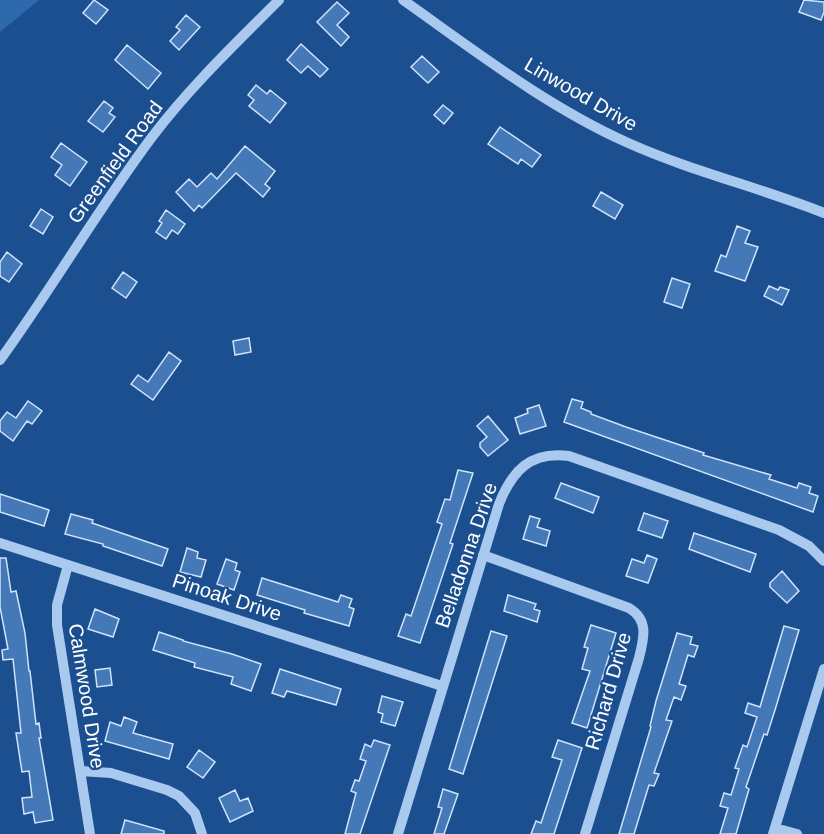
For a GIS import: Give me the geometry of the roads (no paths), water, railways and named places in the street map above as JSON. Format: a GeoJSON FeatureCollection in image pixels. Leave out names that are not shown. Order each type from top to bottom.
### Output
{"type":"FeatureCollection","features":[{"type":"Feature","properties":{"kind":"street","name":"Greenfield Road"},"geometry":{"type":"LineString","coordinates":[[0,360],[114,189],[153,136],[176,107],[279,0]]}},
{"type":"Feature","properties":{"kind":"street","name":"Linwood Drive"},"geometry":{"type":"LineString","coordinates":[[403,0],[534,90],[606,133],[659,156],[784,197],[824,213]]}},
{"type":"Feature","properties":{"kind":"street","name":"Belladonna Drive"},"geometry":{"type":"LineString","coordinates":[[398,834],[504,491],[520,468],[539,458],[559,455],[580,460],[779,530],[809,546],[824,561]]}},
{"type":"Feature","properties":{"kind":"street","name":"Pinoak Drive"},"geometry":{"type":"LineString","coordinates":[[0,543],[442,686]]}},
{"type":"Feature","properties":{"kind":"street","name":"Richard Drive"},"geometry":{"type":"LineString","coordinates":[[483,555],[628,608],[638,614],[644,626],[644,640],[639,658],[585,834]]}},
{"type":"Feature","properties":{"kind":"street","name":"Calmwood Drive"},"geometry":{"type":"LineString","coordinates":[[68,565],[57,605],[57,625],[90,834]]}},
{"type":"Feature","properties":{"kind":"street"},"geometry":{"type":"LineString","coordinates":[[798,834],[774,831],[824,669]]}},
{"type":"Feature","properties":{"kind":"street"},"geometry":{"type":"LineString","coordinates":[[81,771],[111,773],[167,790],[179,796],[195,813],[202,834]]}}]}
